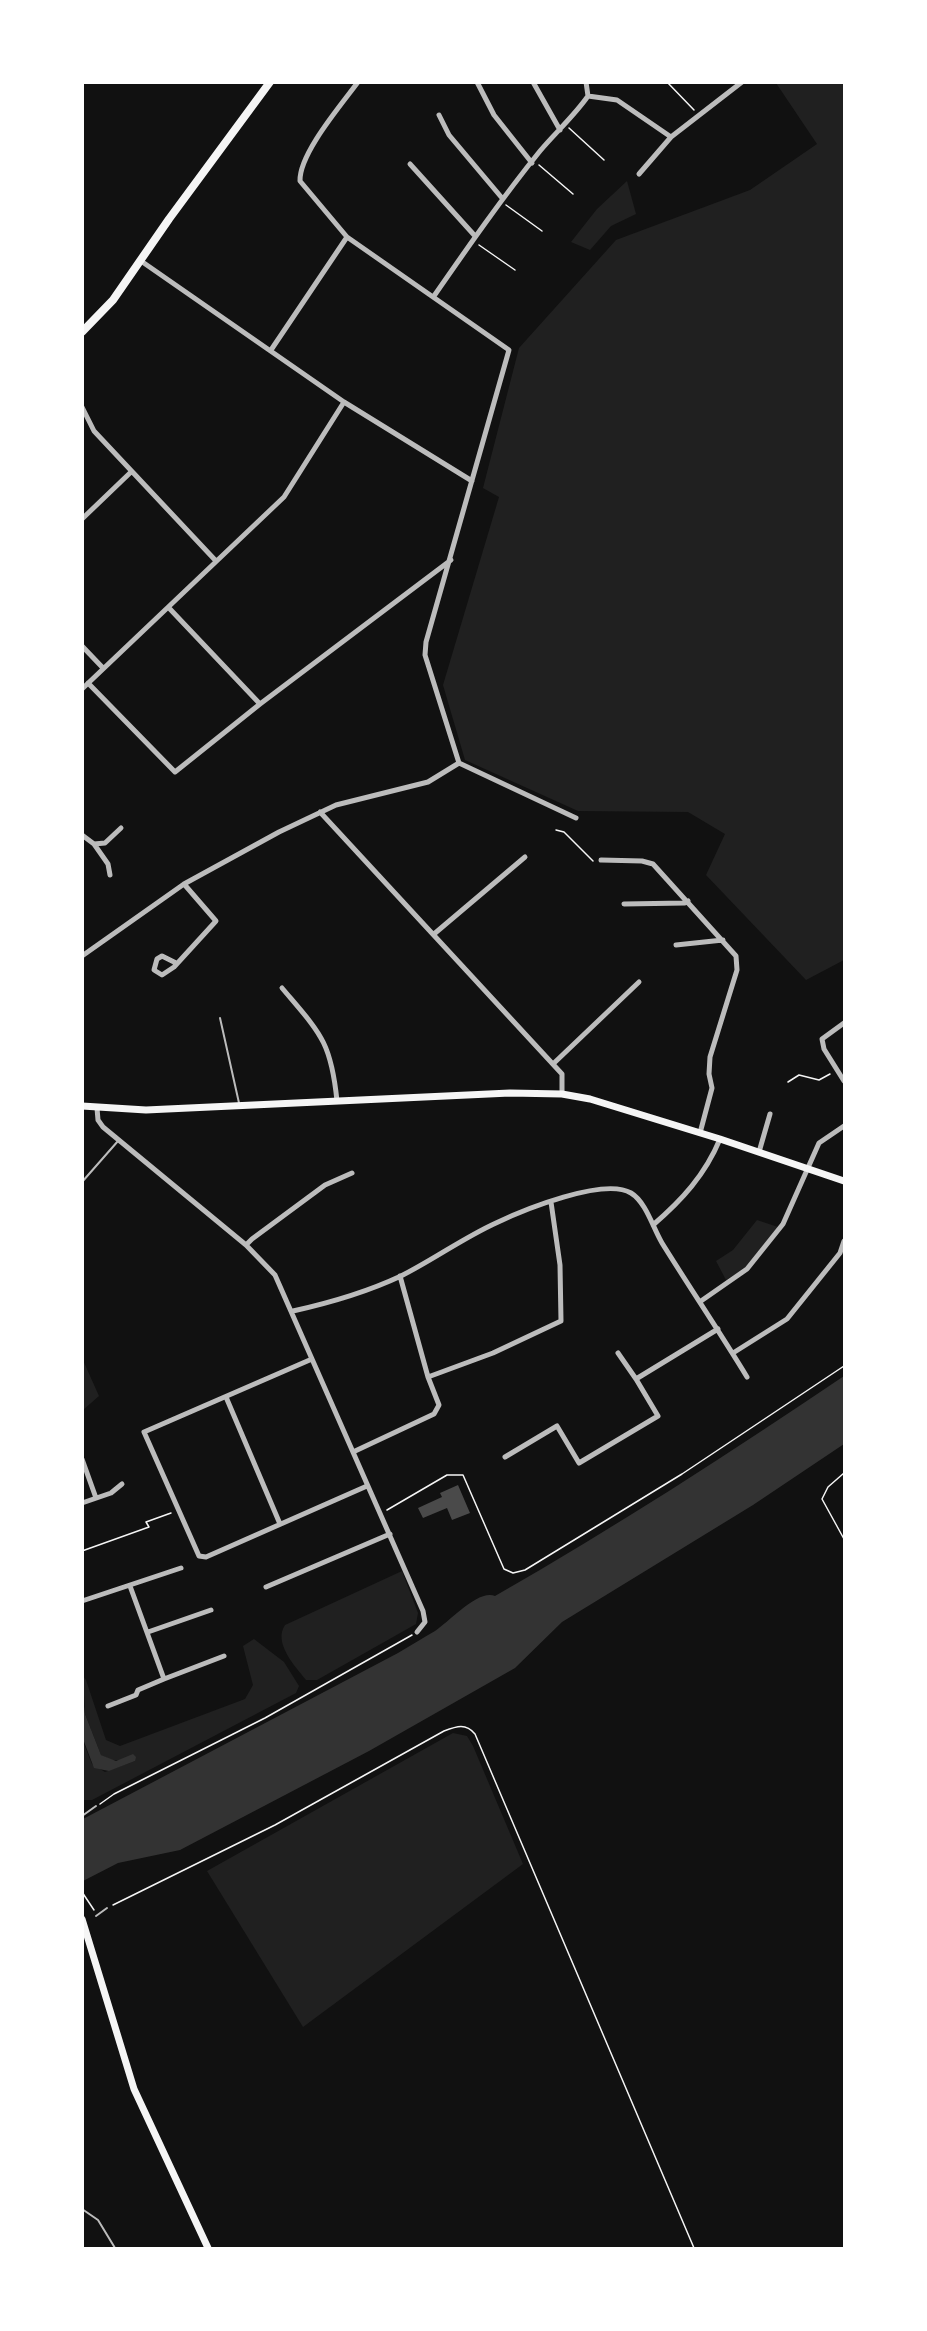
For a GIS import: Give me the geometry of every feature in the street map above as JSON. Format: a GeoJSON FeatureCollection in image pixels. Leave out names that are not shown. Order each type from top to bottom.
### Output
{"type":"FeatureCollection","features":[{"type":"Feature","properties":{"kind":"main road"},"geometry":{"type":"LineString","coordinates":[[82,332],[113,300],[270,82]]}},
{"type":"Feature","properties":{"kind":"main road"},"geometry":{"type":"LineString","coordinates":[[82,1106],[146,1110],[510,1093],[562,1094],[590,1099],[720,1139],[844,1181]]}},
{"type":"Feature","properties":{"kind":"main road"},"geometry":{"type":"LineString","coordinates":[[83,1924],[134,2089],[208,2248]]}},
{"type":"Feature","properties":{"kind":"street"},"geometry":{"type":"LineString","coordinates":[[358,82],[300,171],[300,181],[347,237],[509,350],[426,642],[425,655],[459,763],[576,818]]}},
{"type":"Feature","properties":{"kind":"street"},"geometry":{"type":"LineString","coordinates":[[477,82],[494,115],[532,162]]}},
{"type":"Feature","properties":{"kind":"street"},"geometry":{"type":"LineString","coordinates":[[533,82],[560,130]]}},
{"type":"Feature","properties":{"kind":"street"},"geometry":{"type":"LineString","coordinates":[[434,296],[501,200],[588,96],[586,82]]}},
{"type":"Feature","properties":{"kind":"street"},"geometry":{"type":"LineString","coordinates":[[639,174],[672,137],[742,82]]}},
{"type":"Feature","properties":{"kind":"street"},"geometry":{"type":"LineString","coordinates":[[588,96],[617,100],[672,137]]}},
{"type":"Feature","properties":{"kind":"street"},"geometry":{"type":"LineString","coordinates":[[439,115],[449,135],[501,200]]}},
{"type":"Feature","properties":{"kind":"street"},"geometry":{"type":"LineString","coordinates":[[410,164],[474,238]]}},
{"type":"Feature","properties":{"kind":"street"},"geometry":{"type":"LineString","coordinates":[[271,350],[347,237]]}},
{"type":"Feature","properties":{"kind":"street"},"geometry":{"type":"LineString","coordinates":[[141,261],[344,402],[472,481]]}},
{"type":"Feature","properties":{"kind":"street"},"geometry":{"type":"LineString","coordinates":[[82,689],[284,497],[344,402]]}},
{"type":"Feature","properties":{"kind":"street"},"geometry":{"type":"LineString","coordinates":[[82,407],[94,431],[216,561]]}},
{"type":"Feature","properties":{"kind":"street"},"geometry":{"type":"LineString","coordinates":[[82,519],[131,472]]}},
{"type":"Feature","properties":{"kind":"street"},"geometry":{"type":"LineString","coordinates":[[88,683],[175,772],[260,704],[451,560]]}},
{"type":"Feature","properties":{"kind":"street"},"geometry":{"type":"LineString","coordinates":[[169,608],[260,704]]}},
{"type":"Feature","properties":{"kind":"street"},"geometry":{"type":"LineString","coordinates":[[82,646],[103,668]]}},
{"type":"Feature","properties":{"kind":"street"},"geometry":{"type":"LineString","coordinates":[[82,956],[184,884],[320,812],[336,805],[428,782],[459,763]]}},
{"type":"Feature","properties":{"kind":"street"},"geometry":{"type":"LineString","coordinates":[[320,812],[562,1074],[562,1094]]}},
{"type":"Feature","properties":{"kind":"street"},"geometry":{"type":"LineString","coordinates":[[94,844],[105,843],[121,828]]}},
{"type":"Feature","properties":{"kind":"street"},"geometry":{"type":"LineString","coordinates":[[82,835],[94,844],[108,864],[110,875]]}},
{"type":"Feature","properties":{"kind":"street"},"geometry":{"type":"LineString","coordinates":[[434,934],[525,857]]}},
{"type":"Feature","properties":{"kind":"street"},"geometry":{"type":"LineString","coordinates":[[601,860],[642,861],[653,864],[736,956],[737,970],[710,1057],[711,1099],[700,1133]]}},
{"type":"Feature","properties":{"kind":"street"},"geometry":{"type":"LineString","coordinates":[[176,963],[216,921],[184,884]]}},
{"type":"Feature","properties":{"kind":"street"},"geometry":{"type":"LineString","coordinates":[[624,904],[685,903],[688,901]]}},
{"type":"Feature","properties":{"kind":"street"},"geometry":{"type":"LineString","coordinates":[[676,945],[723,940]]}},
{"type":"Feature","properties":{"kind":"street"},"geometry":{"type":"LineString","coordinates":[[553,1064],[639,982]]}},
{"type":"Feature","properties":{"kind":"street"},"geometry":{"type":"LineString","coordinates":[[282,988],[322,1037],[329,1050],[337,1101]]}},
{"type":"Feature","properties":{"kind":"street"},"geometry":{"type":"LineString","coordinates":[[844,1023],[822,1039],[824,1049],[844,1081]]}},
{"type":"Feature","properties":{"kind":"street"},"geometry":{"type":"LineString","coordinates":[[97,1107],[98,1120],[119,1140],[246,1245],[276,1275],[425,1617],[423,1627],[417,1632]]}},
{"type":"Feature","properties":{"kind":"street"},"geometry":{"type":"LineString","coordinates":[[759,1152],[770,1114]]}},
{"type":"Feature","properties":{"kind":"street"},"geometry":{"type":"LineString","coordinates":[[701,1301],[747,1269],[783,1224],[819,1143],[844,1126]]}},
{"type":"Feature","properties":{"kind":"street"},"geometry":{"type":"LineString","coordinates":[[653,1226],[680,1201],[706,1169],[720,1139]]}},
{"type":"Feature","properties":{"kind":"street"},"geometry":{"type":"LineString","coordinates":[[246,1245],[325,1185],[352,1173]]}},
{"type":"Feature","properties":{"kind":"street"},"geometry":{"type":"LineString","coordinates":[[293,1311],[357,1294],[400,1276],[495,1223],[551,1202],[597,1190],[622,1190],[632,1193],[639,1200],[694,1294],[701,1301],[747,1377]]}},
{"type":"Feature","properties":{"kind":"street"},"geometry":{"type":"LineString","coordinates":[[428,1377],[493,1353],[561,1322],[560,1265],[551,1202]]}},
{"type":"Feature","properties":{"kind":"street"},"geometry":{"type":"LineString","coordinates":[[733,1353],[787,1319],[840,1253],[844,1241]]}},
{"type":"Feature","properties":{"kind":"street"},"geometry":{"type":"LineString","coordinates":[[353,1452],[434,1414],[439,1405],[428,1377],[400,1276]]}},
{"type":"Feature","properties":{"kind":"street"},"geometry":{"type":"LineString","coordinates":[[636,1379],[718,1329]]}},
{"type":"Feature","properties":{"kind":"street"},"geometry":{"type":"LineString","coordinates":[[505,1457],[557,1426],[579,1463],[657,1416],[618,1353]]}},
{"type":"Feature","properties":{"kind":"street"},"geometry":{"type":"LineString","coordinates":[[312,1359],[144,1432],[178,1511],[199,1556],[206,1557],[367,1486]]}},
{"type":"Feature","properties":{"kind":"street"},"geometry":{"type":"LineString","coordinates":[[226,1397],[280,1524]]}},
{"type":"Feature","properties":{"kind":"street"},"geometry":{"type":"LineString","coordinates":[[82,1459],[96,1498]]}},
{"type":"Feature","properties":{"kind":"street"},"geometry":{"type":"LineString","coordinates":[[82,1503],[111,1493],[122,1484]]}},
{"type":"Feature","properties":{"kind":"street"},"geometry":{"type":"LineString","coordinates":[[266,1587],[390,1534]]}},
{"type":"Feature","properties":{"kind":"street"},"geometry":{"type":"LineString","coordinates":[[82,1601],[181,1568]]}},
{"type":"Feature","properties":{"kind":"street"},"geometry":{"type":"LineString","coordinates":[[130,1586],[164,1679]]}},
{"type":"Feature","properties":{"kind":"street"},"geometry":{"type":"LineString","coordinates":[[148,1632],[211,1610]]}},
{"type":"Feature","properties":{"kind":"street"},"geometry":{"type":"LineString","coordinates":[[108,1706],[136,1695],[138,1690],[224,1656]]}},
{"type":"Feature","properties":{"kind":"lane"},"geometry":{"type":"LineString","coordinates":[[220,1018],[240,1106]]}},
{"type":"Feature","properties":{"kind":"lane"},"geometry":{"type":"LineString","coordinates":[[82,1182],[119,1140]]}},
{"type":"Feature","properties":{"kind":"lane"},"geometry":{"type":"LineString","coordinates":[[82,1815],[96,1806]]}},
{"type":"Feature","properties":{"kind":"lane"},"geometry":{"type":"LineString","coordinates":[[96,1916],[107,1908]]}},
{"type":"Feature","properties":{"kind":"lane"},"geometry":{"type":"LineString","coordinates":[[82,2209],[98,2220],[115,2248]]}},
{"type":"Feature","properties":{"kind":"path"},"geometry":{"type":"LineString","coordinates":[[667,82],[699,114]]}},
{"type":"Feature","properties":{"kind":"path"},"geometry":{"type":"LineString","coordinates":[[565,124],[604,160]]}},
{"type":"Feature","properties":{"kind":"path"},"geometry":{"type":"LineString","coordinates":[[532,162],[573,194]]}},
{"type":"Feature","properties":{"kind":"path"},"geometry":{"type":"LineString","coordinates":[[501,200],[542,231]]}},
{"type":"Feature","properties":{"kind":"path"},"geometry":{"type":"LineString","coordinates":[[474,238],[515,270]]}},
{"type":"Feature","properties":{"kind":"path"},"geometry":{"type":"LineString","coordinates":[[556,830],[564,832],[591,861],[601,860]]}},
{"type":"Feature","properties":{"kind":"path"},"geometry":{"type":"LineString","coordinates":[[788,1082],[799,1075],[819,1080],[837,1070]]}},
{"type":"Feature","properties":{"kind":"path"},"geometry":{"type":"LineString","coordinates":[[381,1514],[447,1475],[463,1475],[504,1569],[513,1573],[525,1570],[682,1474],[844,1366]]}},
{"type":"Feature","properties":{"kind":"path"},"geometry":{"type":"LineString","coordinates":[[844,1473],[828,1487],[822,1499],[844,1539]]}},
{"type":"Feature","properties":{"kind":"path"},"geometry":{"type":"LineString","coordinates":[[82,1551],[149,1527],[146,1522],[178,1511]]}},
{"type":"Feature","properties":{"kind":"path"},"geometry":{"type":"LineString","coordinates":[[96,1806],[114,1794],[265,1718],[417,1632]]}},
{"type":"Feature","properties":{"kind":"path"},"geometry":{"type":"LineString","coordinates":[[107,1908],[275,1825],[444,1731],[456,1726],[471,1729],[480,1745],[694,2248]]}},
{"type":"Feature","properties":{"kind":"path"},"geometry":{"type":"LineString","coordinates":[[82,1892],[96,1916]]}},
{"type":"Feature","properties":{"kind":"shaded area"},"geometry":{"type":"Polygon","coordinates":[[[776,83],[844,83],[844,960],[806,980],[706,875],[725,834],[688,812],[578,811],[465,760],[443,685],[499,497],[483,488],[519,348],[616,240],[750,190],[817,144],[776,83]]]}},
{"type":"Feature","properties":{"kind":"shaded area"},"geometry":{"type":"Polygon","coordinates":[[[627,181],[636,214],[611,226],[590,250],[571,242],[597,209],[627,181]]]}},
{"type":"Feature","properties":{"kind":"shaded area"},"geometry":{"type":"Polygon","coordinates":[[[757,1220],[778,1227],[744,1269],[726,1280],[716,1261],[733,1250],[757,1220]]]}},
{"type":"Feature","properties":{"kind":"shaded area"},"geometry":{"type":"Polygon","coordinates":[[[82,1358],[99,1396],[83,1410],[82,1410],[82,1358]]]}},
{"type":"Feature","properties":{"kind":"shaded area"},"geometry":{"type":"Polygon","coordinates":[[[844,1376],[844,1444],[753,1505],[562,1622],[515,1668],[369,1751],[180,1850],[118,1863],[83,1881],[83,1819],[398,1653],[435,1631],[480,1597],[495,1596],[628,1517],[844,1376]]]}},
{"type":"Feature","properties":{"kind":"shaded area"},"geometry":{"type":"Polygon","coordinates":[[[402,1571],[418,1613],[416,1624],[317,1680],[306,1680],[283,1647],[282,1632],[285,1625],[402,1571]]]}},
{"type":"Feature","properties":{"kind":"shaded area"},"geometry":{"type":"Polygon","coordinates":[[[254,1639],[284,1662],[299,1686],[296,1693],[92,1800],[83,1800],[82,1739],[92,1764],[105,1772],[135,1761],[111,1760],[101,1755],[85,1714],[83,1676],[106,1740],[120,1746],[245,1699],[253,1685],[243,1646],[254,1639]]]}},
{"type":"Feature","properties":{"kind":"shaded area"},"geometry":{"type":"Polygon","coordinates":[[[83,1698],[85,1714],[101,1755],[116,1761],[133,1754],[136,1757],[135,1761],[109,1771],[94,1768],[83,1739],[83,1698]]]}},
{"type":"Feature","properties":{"kind":"shaded area"},"geometry":{"type":"Polygon","coordinates":[[[453,1733],[467,1736],[473,1746],[523,1864],[303,2027],[207,1871],[453,1733]]]}},
{"type":"Feature","properties":{"kind":"building"},"geometry":{"type":"Polygon","coordinates":[[[458,1485],[470,1513],[452,1520],[447,1508],[423,1518],[418,1508],[442,1497],[440,1493],[458,1485]]]}}]}
